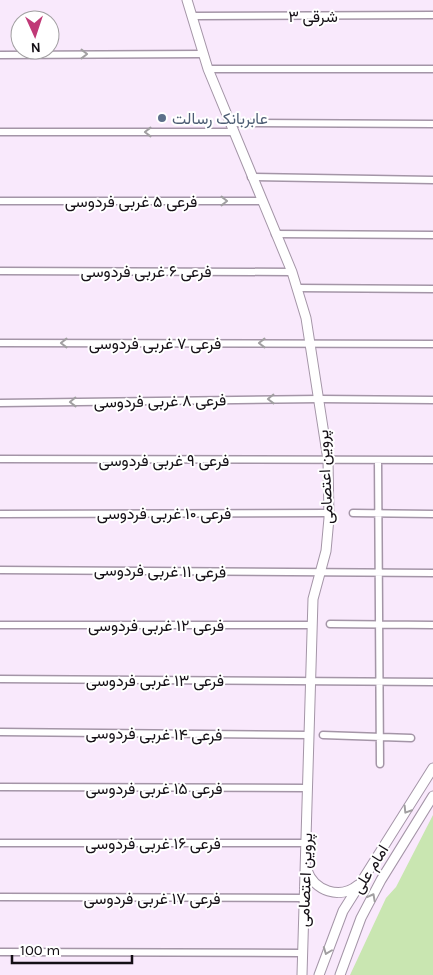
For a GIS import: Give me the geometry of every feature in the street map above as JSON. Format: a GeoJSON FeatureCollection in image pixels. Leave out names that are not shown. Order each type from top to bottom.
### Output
{"type":"FeatureCollection","features":[{"type":"Feature","properties":{"kind":"main road","name":"پروین اعتصامی"},"geometry":{"type":"LineString","coordinates":[[187,0],[208,69],[230,128],[292,272],[297,288],[311,344],[328,460],[329,513],[326,551],[313,599],[302,975]]}},
{"type":"Feature","properties":{"kind":"main road","name":"امام علی"},"geometry":{"type":"LineString","coordinates":[[319,975],[343,911],[433,768]]}},
{"type":"Feature","properties":{"kind":"main road","name":"امام علی"},"geometry":{"type":"LineString","coordinates":[[340,975],[361,918],[381,880],[433,796]]}},
{"type":"Feature","properties":{"kind":"main road"},"geometry":{"type":"LineString","coordinates":[[305,864],[310,878],[325,891],[345,892],[362,881]]}},
{"type":"Feature","properties":{"kind":"street","name":"۳ شرقی"},"geometry":{"type":"LineString","coordinates":[[193,16],[433,15]]}},
{"type":"Feature","properties":{"kind":"street"},"geometry":{"type":"LineString","coordinates":[[0,55],[204,54]]}},
{"type":"Feature","properties":{"kind":"street"},"geometry":{"type":"LineString","coordinates":[[208,69],[433,69]]}},
{"type":"Feature","properties":{"kind":"street"},"geometry":{"type":"LineString","coordinates":[[0,132],[433,124]]}},
{"type":"Feature","properties":{"kind":"street"},"geometry":{"type":"LineString","coordinates":[[251,177],[433,180]]}},
{"type":"Feature","properties":{"kind":"street","name":"فرعی ۵ غربی فردوسی"},"geometry":{"type":"LineString","coordinates":[[0,201],[262,201]]}},
{"type":"Feature","properties":{"kind":"street"},"geometry":{"type":"LineString","coordinates":[[276,234],[433,235]]}},
{"type":"Feature","properties":{"kind":"street","name":"فرعی ۶ غربی فردوسی"},"geometry":{"type":"LineString","coordinates":[[0,271],[292,272]]}},
{"type":"Feature","properties":{"kind":"street"},"geometry":{"type":"LineString","coordinates":[[297,288],[433,289]]}},
{"type":"Feature","properties":{"kind":"street","name":"فرعی ۷ غربی فردوسی"},"geometry":{"type":"LineString","coordinates":[[0,343],[433,344]]}},
{"type":"Feature","properties":{"kind":"street","name":"فرعی ۸ غربی فردوسی"},"geometry":{"type":"LineString","coordinates":[[0,403],[320,399],[433,400]]}},
{"type":"Feature","properties":{"kind":"street","name":"فرعی ۹ غربی فردوسی"},"geometry":{"type":"LineString","coordinates":[[0,459],[433,460]]}},
{"type":"Feature","properties":{"kind":"street"},"geometry":{"type":"LineString","coordinates":[[378,460],[380,764]]}},
{"type":"Feature","properties":{"kind":"street","name":"فرعی ۱۰ غربی فردوسی"},"geometry":{"type":"LineString","coordinates":[[0,514],[329,513]]}},
{"type":"Feature","properties":{"kind":"street"},"geometry":{"type":"LineString","coordinates":[[353,513],[433,514]]}},
{"type":"Feature","properties":{"kind":"street","name":"فرعی ۱۱ غربی فردوسی"},"geometry":{"type":"LineString","coordinates":[[0,570],[320,573],[433,572]]}},
{"type":"Feature","properties":{"kind":"street"},"geometry":{"type":"LineString","coordinates":[[330,624],[433,625]]}},
{"type":"Feature","properties":{"kind":"street","name":"فرعی ۱۲ غربی فردوسی"},"geometry":{"type":"LineString","coordinates":[[0,625],[312,625]]}},
{"type":"Feature","properties":{"kind":"street","name":"فرعی ۱۳ غربی فردوسی"},"geometry":{"type":"LineString","coordinates":[[0,679],[433,682]]}},
{"type":"Feature","properties":{"kind":"street","name":"فرعی ۱۴ غربی فردوسی"},"geometry":{"type":"LineString","coordinates":[[0,732],[309,735]]}},
{"type":"Feature","properties":{"kind":"street"},"geometry":{"type":"LineString","coordinates":[[323,735],[412,738]]}},
{"type":"Feature","properties":{"kind":"street","name":"فرعی ۱۵ غربی فردوسی"},"geometry":{"type":"LineString","coordinates":[[0,787],[307,788]]}},
{"type":"Feature","properties":{"kind":"street","name":"فرعی ۱۶ غربی فردوسی"},"geometry":{"type":"LineString","coordinates":[[0,843],[306,843]]}},
{"type":"Feature","properties":{"kind":"street","name":"فرعی ۱۷ غربی فردوسی"},"geometry":{"type":"LineString","coordinates":[[0,897],[304,898]]}},
{"type":"Feature","properties":{"kind":"street"},"geometry":{"type":"LineString","coordinates":[[0,952],[302,953]]}},
{"type":"Feature","properties":{"kind":"green space"},"geometry":{"type":"Polygon","coordinates":[[[433,815],[433,975],[350,975],[386,898],[396,887],[433,815]]]}},
{"type":"Feature","properties":{"kind":"place","name":"عابربانک رسالت"},"geometry":{"type":"Point","coordinates":[162,118]}}]}
